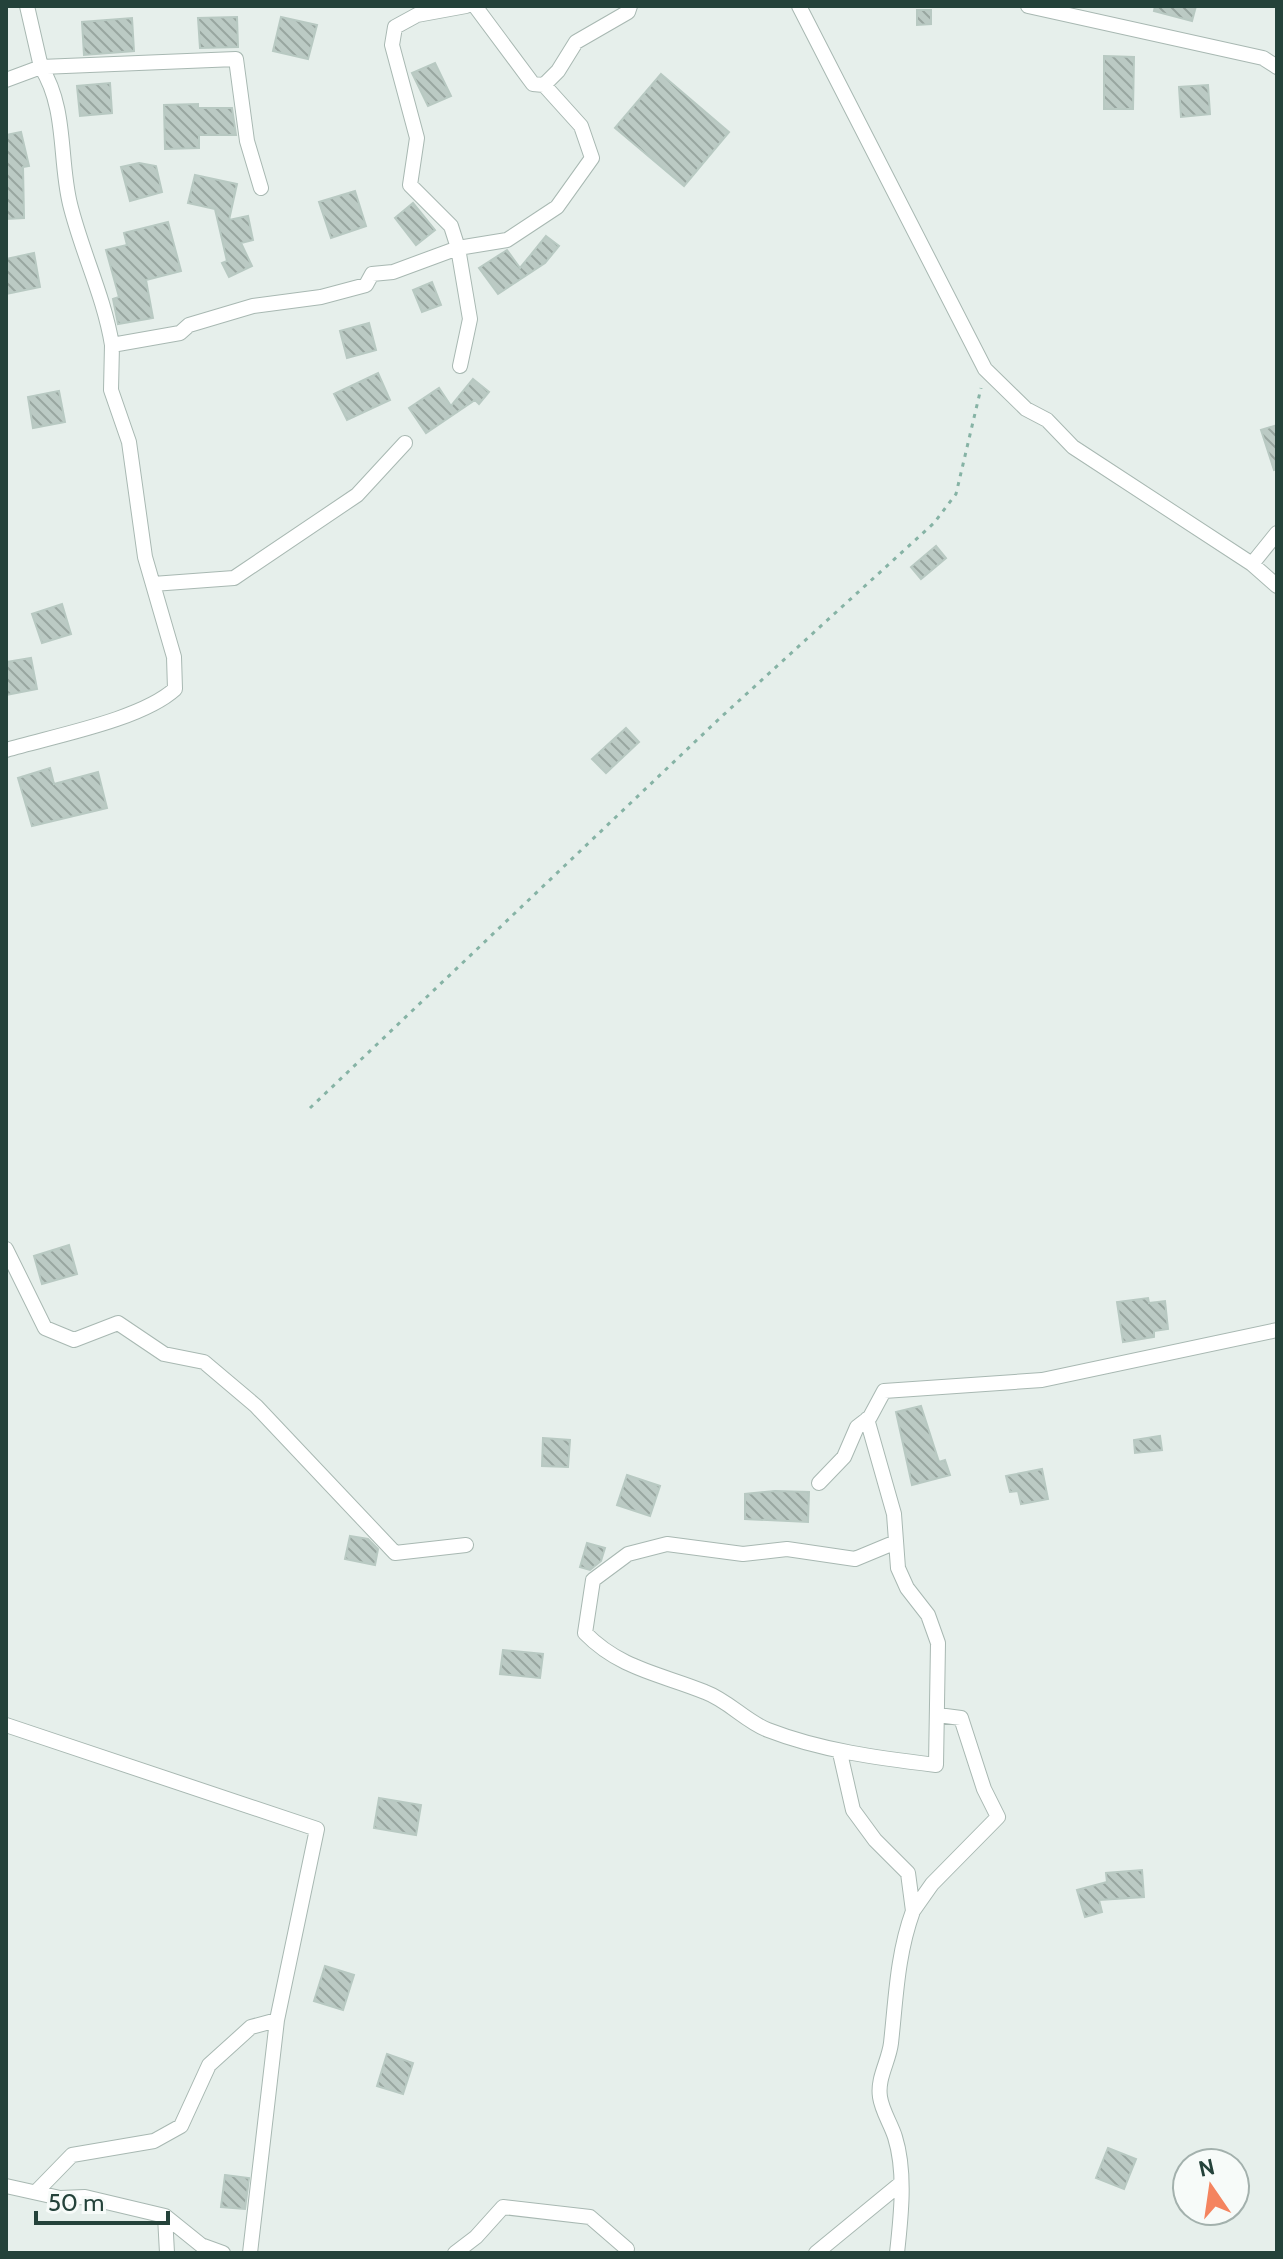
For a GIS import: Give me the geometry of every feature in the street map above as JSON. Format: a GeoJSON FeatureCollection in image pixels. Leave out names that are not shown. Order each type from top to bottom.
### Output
{"type":"FeatureCollection","features":[{"type":"Feature","properties":{"kind":"street"},"geometry":{"type":"LineString","coordinates":[[6,750],[141,710],[162,700],[175,689],[174,657],[145,557],[136,474],[111,390],[112,345],[106,311],[69,203],[53,86],[41,67],[27,6]]}},
{"type":"Feature","properties":{"kind":"street"},"geometry":{"type":"LineString","coordinates":[[460,366],[470,319],[458,248],[451,226],[410,185],[417,138],[392,45],[395,27],[417,15],[466,6]]}},
{"type":"Feature","properties":{"kind":"street"},"geometry":{"type":"LineString","coordinates":[[112,345],[180,333],[189,325],[253,306],[321,297],[366,285],[372,274],[393,272],[458,248],[507,240],[557,207],[592,158],[581,126],[544,85],[533,84],[475,6]]}},
{"type":"Feature","properties":{"kind":"street"},"geometry":{"type":"LineString","coordinates":[[544,85],[558,71],[576,42],[628,12],[630,6]]}},
{"type":"Feature","properties":{"kind":"street"},"geometry":{"type":"LineString","coordinates":[[799,6],[985,369],[1026,409],[1047,420],[1073,447],[1252,564],[1277,586]]}},
{"type":"Feature","properties":{"kind":"street"},"geometry":{"type":"LineString","coordinates":[[1028,6],[1263,58],[1277,67]]}},
{"type":"Feature","properties":{"kind":"street"},"geometry":{"type":"LineString","coordinates":[[6,80],[41,67],[236,59],[247,141],[261,188]]}},
{"type":"Feature","properties":{"kind":"street"},"geometry":{"type":"LineString","coordinates":[[153,584],[234,578],[357,495],[405,443]]}},
{"type":"Feature","properties":{"kind":"street"},"geometry":{"type":"LineString","coordinates":[[1252,564],[1277,533]]}},
{"type":"Feature","properties":{"kind":"street"},"geometry":{"type":"LineString","coordinates":[[6,1249],[45,1328],[74,1340],[118,1323],[164,1354],[204,1362],[256,1406],[395,1553],[466,1545]]}},
{"type":"Feature","properties":{"kind":"street"},"geometry":{"type":"LineString","coordinates":[[819,1483],[844,1457],[857,1427],[867,1419],[884,1391],[1042,1380],[1277,1330]]}},
{"type":"Feature","properties":{"kind":"street"},"geometry":{"type":"LineString","coordinates":[[867,1419],[894,1514],[898,1568],[907,1588],[928,1615],[938,1643],[936,1765],[840,1753],[769,1730],[732,1704],[704,1691],[657,1678],[601,1649],[585,1633],[593,1580],[628,1554],[667,1544],[743,1554],[787,1549],[855,1559],[896,1542]]}},
{"type":"Feature","properties":{"kind":"street"},"geometry":{"type":"LineString","coordinates":[[897,2253],[900,2184],[895,2136],[880,2097],[882,2073],[891,2046],[892,2009],[903,1938],[913,1911],[932,1884],[998,1817],[984,1789],[961,1718],[938,1715]]}},
{"type":"Feature","properties":{"kind":"street"},"geometry":{"type":"LineString","coordinates":[[6,1725],[317,1829],[277,2020],[250,2253]]}},
{"type":"Feature","properties":{"kind":"street"},"geometry":{"type":"LineString","coordinates":[[840,1753],[853,1810],[875,1840],[908,1873],[913,1911]]}},
{"type":"Feature","properties":{"kind":"street"},"geometry":{"type":"LineString","coordinates":[[36,2192],[72,2155],[154,2141],[181,2126],[209,2065],[251,2027],[277,2020]]}},
{"type":"Feature","properties":{"kind":"street"},"geometry":{"type":"LineString","coordinates":[[816,2253],[900,2184]]}},
{"type":"Feature","properties":{"kind":"street"},"geometry":{"type":"LineString","coordinates":[[6,2186],[60,2198],[85,2197],[165,2216],[196,2246],[223,2253]]}},
{"type":"Feature","properties":{"kind":"street"},"geometry":{"type":"LineString","coordinates":[[455,2253],[476,2237],[503,2207],[590,2217],[627,2249]]}},
{"type":"Feature","properties":{"kind":"street"},"geometry":{"type":"LineString","coordinates":[[165,2216],[167,2253]]}},
{"type":"Feature","properties":{"kind":"path"},"geometry":{"type":"LineString","coordinates":[[310,1108],[720,718],[934,523],[956,494],[985,369]]}},
{"type":"Feature","properties":{"kind":"building"},"geometry":{"type":"Polygon","coordinates":[[[1155,6],[1196,6],[1192,21],[1154,11],[1155,6]]]}},
{"type":"Feature","properties":{"kind":"building"},"geometry":{"type":"Polygon","coordinates":[[[917,10],[931,10],[931,24],[917,25],[917,10]]]}},
{"type":"Feature","properties":{"kind":"building"},"geometry":{"type":"Polygon","coordinates":[[[237,17],[238,47],[200,48],[198,18],[237,17]]]}},
{"type":"Feature","properties":{"kind":"building"},"geometry":{"type":"Polygon","coordinates":[[[281,17],[317,25],[308,59],[273,51],[281,17]]]}},
{"type":"Feature","properties":{"kind":"building"},"geometry":{"type":"Polygon","coordinates":[[[132,18],[134,51],[84,55],[82,22],[132,18]]]}},
{"type":"Feature","properties":{"kind":"building"},"geometry":{"type":"Polygon","coordinates":[[[1104,56],[1134,57],[1133,109],[1104,109],[1104,56]]]}},
{"type":"Feature","properties":{"kind":"building"},"geometry":{"type":"Polygon","coordinates":[[[435,63],[451,96],[428,106],[412,73],[435,63]]]}},
{"type":"Feature","properties":{"kind":"building"},"geometry":{"type":"Polygon","coordinates":[[[661,74],[729,132],[684,186],[615,128],[661,74]]]}},
{"type":"Feature","properties":{"kind":"building"},"geometry":{"type":"Polygon","coordinates":[[[110,83],[112,113],[80,116],[77,86],[110,83]]]}},
{"type":"Feature","properties":{"kind":"building"},"geometry":{"type":"Polygon","coordinates":[[[1208,85],[1210,114],[1181,117],[1179,87],[1208,85]]]}},
{"type":"Feature","properties":{"kind":"building"},"geometry":{"type":"Polygon","coordinates":[[[198,104],[198,108],[232,108],[236,135],[199,135],[199,148],[165,149],[164,105],[198,104]]]}},
{"type":"Feature","properties":{"kind":"building"},"geometry":{"type":"Polygon","coordinates":[[[21,132],[29,166],[23,167],[24,218],[6,219],[6,135],[21,132]]]}},
{"type":"Feature","properties":{"kind":"building"},"geometry":{"type":"Polygon","coordinates":[[[139,163],[156,166],[162,192],[130,201],[121,167],[139,163]]]}},
{"type":"Feature","properties":{"kind":"building"},"geometry":{"type":"Polygon","coordinates":[[[195,175],[237,184],[229,220],[248,216],[253,240],[241,243],[252,266],[229,277],[222,263],[227,261],[215,209],[188,203],[195,175]]]}},
{"type":"Feature","properties":{"kind":"building"},"geometry":{"type":"Polygon","coordinates":[[[355,191],[366,226],[331,238],[319,202],[355,191]]]}},
{"type":"Feature","properties":{"kind":"building"},"geometry":{"type":"Polygon","coordinates":[[[413,203],[435,230],[416,245],[395,218],[413,203]]]}},
{"type":"Feature","properties":{"kind":"building"},"geometry":{"type":"Polygon","coordinates":[[[168,222],[181,271],[146,280],[153,318],[118,324],[113,299],[119,297],[106,250],[127,245],[124,233],[168,222]]]}},
{"type":"Feature","properties":{"kind":"building"},"geometry":{"type":"Polygon","coordinates":[[[546,236],[559,246],[545,263],[498,294],[479,268],[507,250],[520,268],[546,236]]]}},
{"type":"Feature","properties":{"kind":"building"},"geometry":{"type":"Polygon","coordinates":[[[34,253],[40,287],[6,294],[6,259],[34,253]]]}},
{"type":"Feature","properties":{"kind":"building"},"geometry":{"type":"Polygon","coordinates":[[[432,282],[441,305],[422,312],[413,290],[432,282]]]}},
{"type":"Feature","properties":{"kind":"building"},"geometry":{"type":"Polygon","coordinates":[[[369,323],[376,350],[347,358],[340,331],[369,323]]]}},
{"type":"Feature","properties":{"kind":"building"},"geometry":{"type":"Polygon","coordinates":[[[378,373],[390,400],[347,420],[334,394],[378,373]]]}},
{"type":"Feature","properties":{"kind":"building"},"geometry":{"type":"Polygon","coordinates":[[[473,379],[489,392],[479,404],[475,400],[426,433],[409,408],[439,388],[451,406],[473,379]]]}},
{"type":"Feature","properties":{"kind":"building"},"geometry":{"type":"Polygon","coordinates":[[[59,391],[65,422],[33,428],[28,397],[59,391]]]}},
{"type":"Feature","properties":{"kind":"building"},"geometry":{"type":"Polygon","coordinates":[[[1277,425],[1277,469],[1274,470],[1261,430],[1277,425]]]}},
{"type":"Feature","properties":{"kind":"building"},"geometry":{"type":"Polygon","coordinates":[[[936,546],[946,558],[921,579],[911,567],[936,546]]]}},
{"type":"Feature","properties":{"kind":"building"},"geometry":{"type":"Polygon","coordinates":[[[62,604],[71,634],[42,643],[32,614],[62,604]]]}},
{"type":"Feature","properties":{"kind":"building"},"geometry":{"type":"Polygon","coordinates":[[[31,658],[37,689],[6,695],[6,662],[31,658]]]}},
{"type":"Feature","properties":{"kind":"building"},"geometry":{"type":"Polygon","coordinates":[[[626,728],[639,742],[606,773],[592,759],[626,728]]]}},
{"type":"Feature","properties":{"kind":"building"},"geometry":{"type":"Polygon","coordinates":[[[50,768],[54,784],[98,772],[107,808],[32,826],[18,778],[50,768]]]}},
{"type":"Feature","properties":{"kind":"building"},"geometry":{"type":"Polygon","coordinates":[[[69,1245],[77,1274],[42,1284],[34,1256],[69,1245]]]}},
{"type":"Feature","properties":{"kind":"building"},"geometry":{"type":"Polygon","coordinates":[[[1148,1298],[1149,1303],[1165,1301],[1168,1329],[1154,1331],[1154,1337],[1123,1342],[1117,1302],[1148,1298]]]}},
{"type":"Feature","properties":{"kind":"building"},"geometry":{"type":"Polygon","coordinates":[[[921,1406],[939,1462],[945,1460],[950,1475],[912,1485],[896,1412],[921,1406]]]}},
{"type":"Feature","properties":{"kind":"building"},"geometry":{"type":"Polygon","coordinates":[[[1160,1436],[1162,1450],[1135,1453],[1134,1440],[1160,1436]]]}},
{"type":"Feature","properties":{"kind":"building"},"geometry":{"type":"Polygon","coordinates":[[[543,1438],[570,1440],[568,1467],[542,1466],[543,1438]]]}},
{"type":"Feature","properties":{"kind":"building"},"geometry":{"type":"Polygon","coordinates":[[[1042,1469],[1048,1499],[1021,1504],[1018,1491],[1010,1492],[1006,1476],[1042,1469]]]}},
{"type":"Feature","properties":{"kind":"building"},"geometry":{"type":"Polygon","coordinates":[[[627,1475],[660,1486],[650,1516],[617,1505],[627,1475]]]}},
{"type":"Feature","properties":{"kind":"building"},"geometry":{"type":"Polygon","coordinates":[[[809,1492],[808,1522],[745,1519],[745,1494],[809,1492]]]}},
{"type":"Feature","properties":{"kind":"building"},"geometry":{"type":"Polygon","coordinates":[[[350,1536],[368,1539],[378,1549],[375,1565],[345,1559],[350,1536]]]}},
{"type":"Feature","properties":{"kind":"building"},"geometry":{"type":"Polygon","coordinates":[[[587,1543],[605,1548],[601,1561],[590,1570],[580,1567],[587,1543]]]}},
{"type":"Feature","properties":{"kind":"building"},"geometry":{"type":"Polygon","coordinates":[[[503,1650],[543,1654],[540,1678],[500,1674],[503,1650]]]}},
{"type":"Feature","properties":{"kind":"building"},"geometry":{"type":"Polygon","coordinates":[[[379,1798],[421,1805],[416,1835],[374,1828],[379,1798]]]}},
{"type":"Feature","properties":{"kind":"building"},"geometry":{"type":"Polygon","coordinates":[[[1142,1870],[1144,1897],[1099,1900],[1102,1912],[1085,1917],[1077,1890],[1107,1882],[1106,1873],[1142,1870]]]}},
{"type":"Feature","properties":{"kind":"building"},"geometry":{"type":"Polygon","coordinates":[[[325,1966],[354,1975],[343,2010],[314,2001],[325,1966]]]}},
{"type":"Feature","properties":{"kind":"building"},"geometry":{"type":"Polygon","coordinates":[[[387,2054],[413,2063],[403,2094],[377,2086],[387,2054]]]}},
{"type":"Feature","properties":{"kind":"building"},"geometry":{"type":"Polygon","coordinates":[[[1108,2148],[1136,2159],[1124,2189],[1096,2178],[1108,2148]]]}},
{"type":"Feature","properties":{"kind":"building"},"geometry":{"type":"Polygon","coordinates":[[[225,2175],[249,2178],[245,2209],[221,2207],[225,2175]]]}}]}
